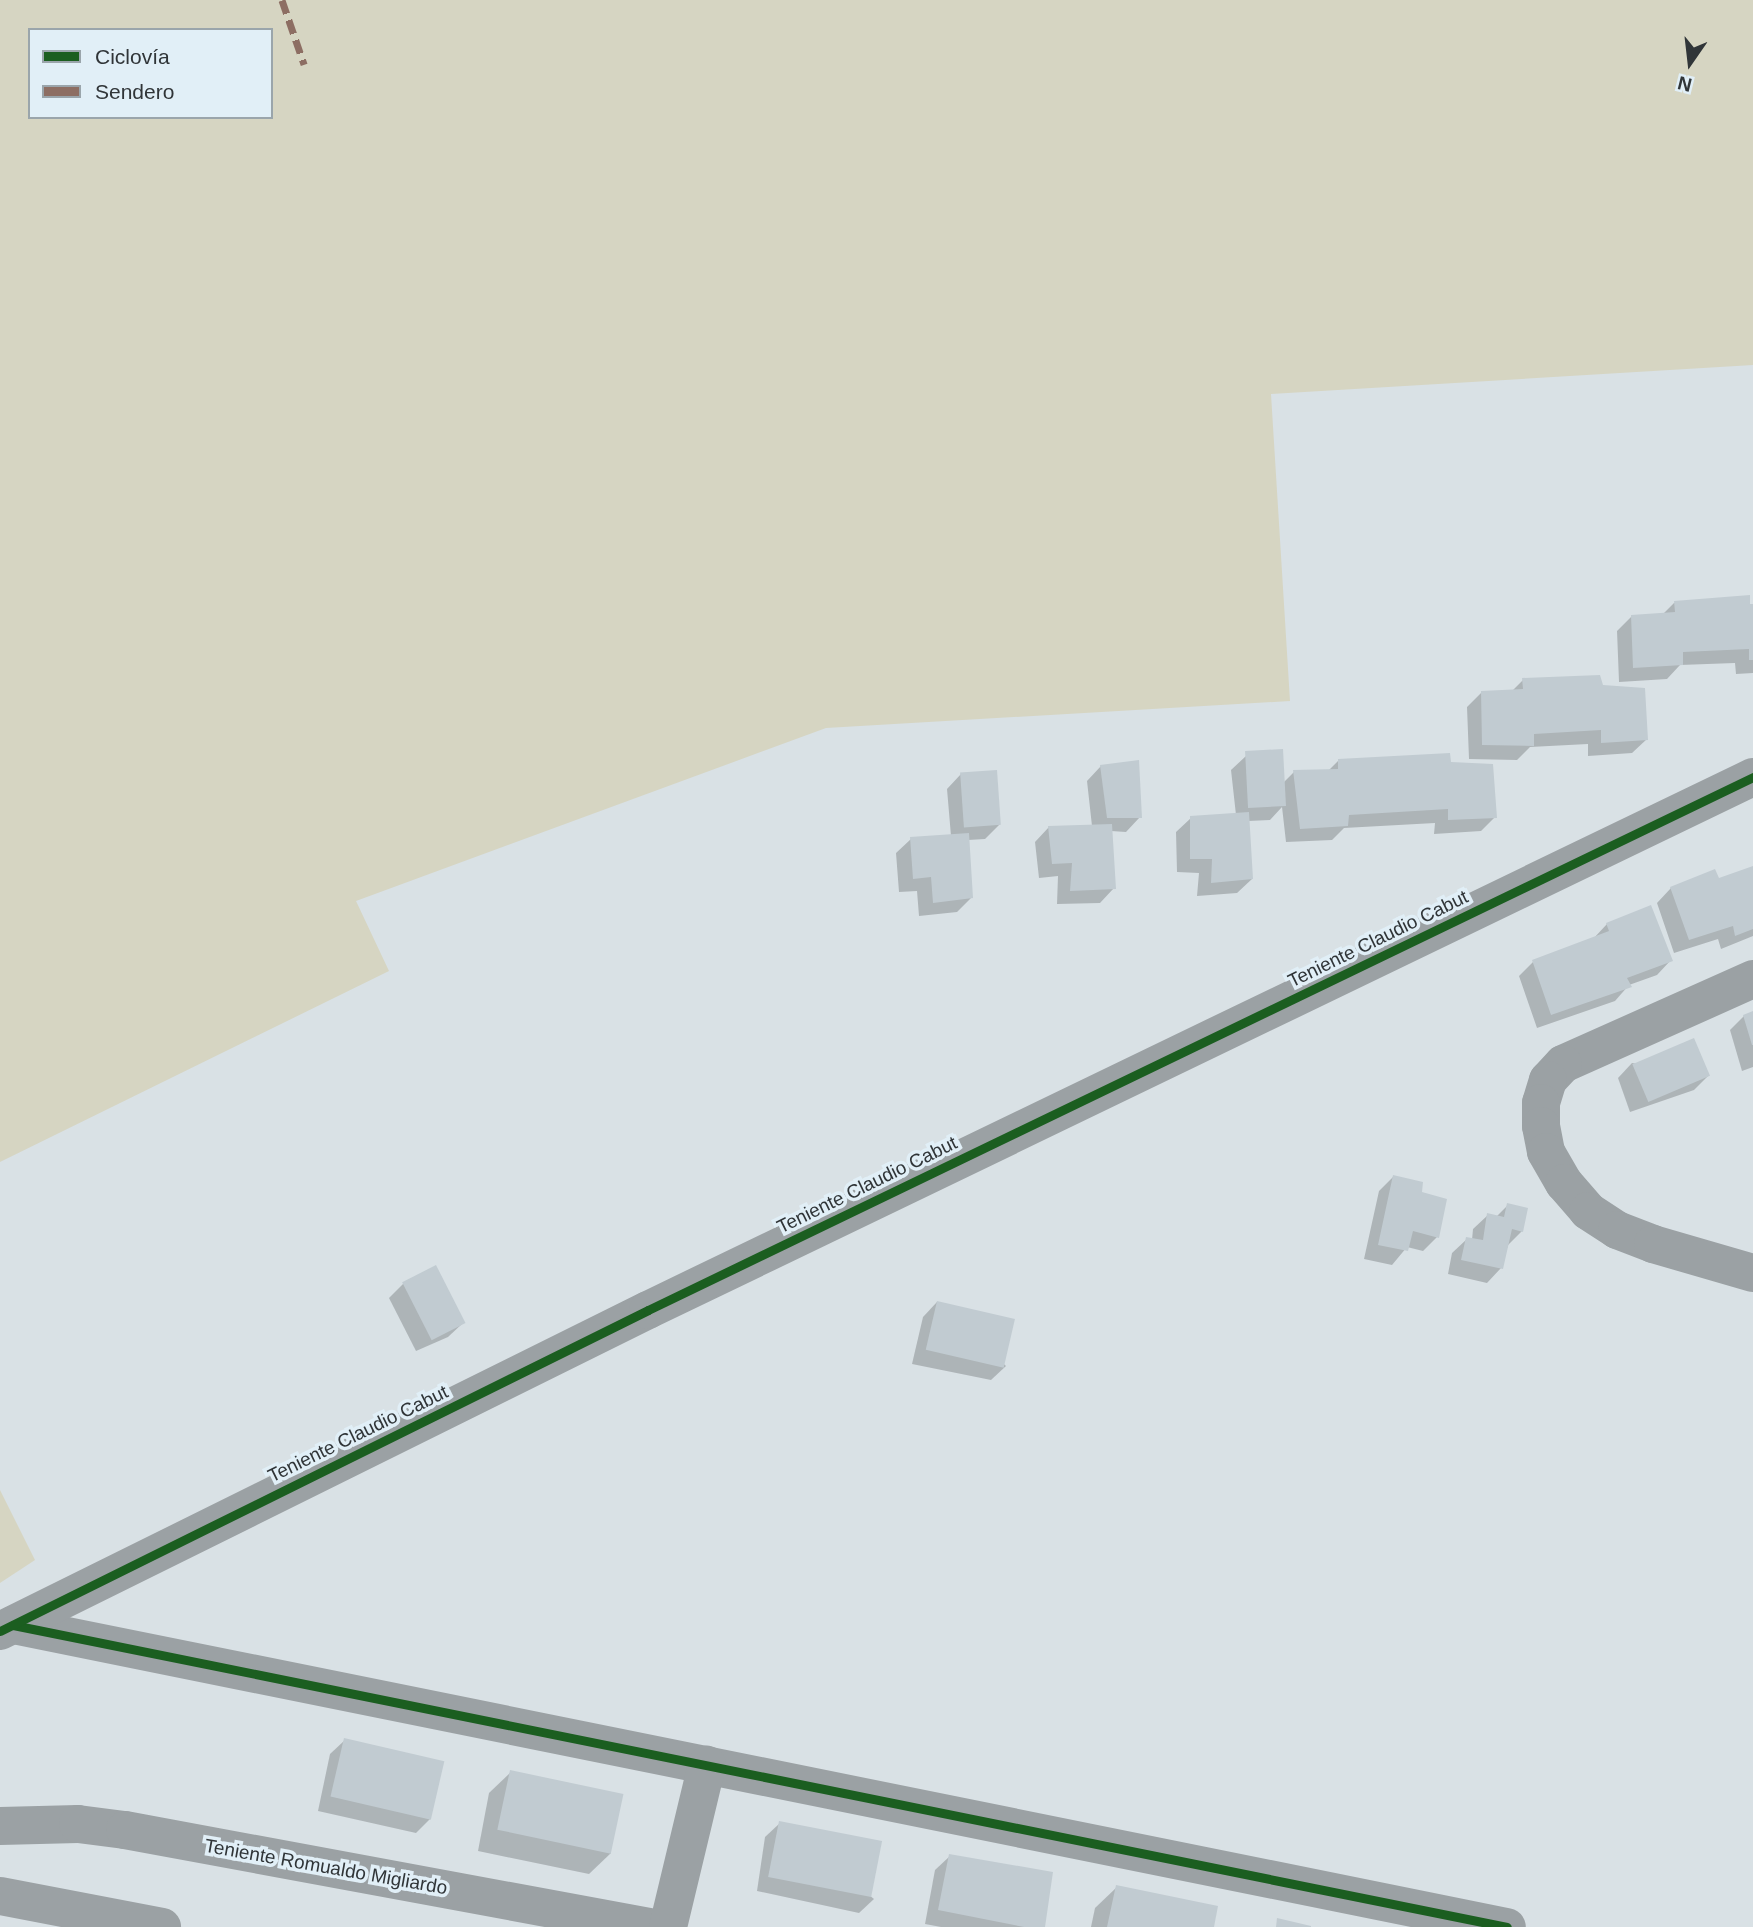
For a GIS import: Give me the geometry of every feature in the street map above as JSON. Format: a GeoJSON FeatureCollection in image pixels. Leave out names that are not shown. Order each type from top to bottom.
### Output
{"type":"FeatureCollection","features":[{"type":"Feature","properties":{"kind":"street","name":"Teniente Claudio Cabut"},"geometry":{"type":"LineString","coordinates":[[6,1628],[648,1310],[1753,777]]}},
{"type":"Feature","properties":{"kind":"street"},"geometry":{"type":"LineString","coordinates":[[1753,979],[1563,1064],[1548,1080],[1541,1103],[1541,1126],[1546,1152],[1564,1184],[1588,1211],[1617,1230],[1653,1244],[1753,1273]]}},
{"type":"Feature","properties":{"kind":"street"},"geometry":{"type":"LineString","coordinates":[[6,1628],[707,1765],[1489,1925]]}},
{"type":"Feature","properties":{"kind":"street"},"geometry":{"type":"LineString","coordinates":[[668,1927],[707,1765]]}},
{"type":"Feature","properties":{"kind":"street","name":"Teniente Romualdo Migliardo"},"geometry":{"type":"LineString","coordinates":[[0,1826],[78,1824],[125,1830],[649,1927]]}},
{"type":"Feature","properties":{"kind":"street"},"geometry":{"type":"LineString","coordinates":[[0,1896],[162,1927]]}},
{"type":"Feature","properties":{"kind":"green space"},"geometry":{"type":"Polygon","coordinates":[[[0,0],[1753,0],[1753,365],[1271,394],[1290,701],[826,728],[356,901],[389,971],[0,1162],[0,0]]]}},
{"type":"Feature","properties":{"kind":"green space"},"geometry":{"type":"Polygon","coordinates":[[[0,1490],[35,1560],[0,1583],[0,1490]]]}},
{"type":"Feature","properties":{"kind":"building"},"geometry":{"type":"Polygon","coordinates":[[[1750,595],[1750,604],[1753,604],[1753,660],[1749,660],[1749,649],[1683,652],[1683,665],[1633,668],[1631,615],[1675,612],[1674,601],[1750,595]]]}},
{"type":"Feature","properties":{"kind":"building"},"geometry":{"type":"Polygon","coordinates":[[[1600,675],[1603,685],[1645,688],[1648,740],[1601,743],[1601,730],[1534,734],[1534,746],[1482,745],[1481,691],[1523,689],[1522,678],[1600,675]]]}},
{"type":"Feature","properties":{"kind":"building"},"geometry":{"type":"Polygon","coordinates":[[[1283,749],[1286,806],[1248,808],[1245,751],[1283,749]]]}},
{"type":"Feature","properties":{"kind":"building"},"geometry":{"type":"Polygon","coordinates":[[[1450,753],[1451,762],[1493,764],[1497,818],[1448,820],[1448,809],[1349,815],[1348,826],[1300,829],[1293,770],[1338,769],[1338,759],[1450,753]]]}},
{"type":"Feature","properties":{"kind":"building"},"geometry":{"type":"Polygon","coordinates":[[[1139,760],[1142,818],[1107,818],[1100,765],[1139,760]]]}},
{"type":"Feature","properties":{"kind":"building"},"geometry":{"type":"Polygon","coordinates":[[[997,770],[1001,825],[964,827],[960,773],[997,770]]]}},
{"type":"Feature","properties":{"kind":"building"},"geometry":{"type":"Polygon","coordinates":[[[1249,812],[1253,879],[1211,883],[1212,859],[1190,859],[1190,816],[1249,812]]]}},
{"type":"Feature","properties":{"kind":"building"},"geometry":{"type":"Polygon","coordinates":[[[1112,824],[1116,889],[1070,891],[1072,863],[1052,864],[1048,826],[1112,824]]]}},
{"type":"Feature","properties":{"kind":"building"},"geometry":{"type":"Polygon","coordinates":[[[969,833],[973,898],[933,903],[931,877],[913,879],[910,837],[969,833]]]}},
{"type":"Feature","properties":{"kind":"building"},"geometry":{"type":"Polygon","coordinates":[[[1753,866],[1753,929],[1735,936],[1733,926],[1689,940],[1670,887],[1715,869],[1719,878],[1753,866]]]}},
{"type":"Feature","properties":{"kind":"building"},"geometry":{"type":"Polygon","coordinates":[[[1651,905],[1673,961],[1627,978],[1632,987],[1551,1015],[1532,960],[1609,931],[1606,923],[1651,905]]]}},
{"type":"Feature","properties":{"kind":"building"},"geometry":{"type":"Polygon","coordinates":[[[1753,1011],[1753,1045],[1752,1045],[1743,1015],[1753,1011]]]}},
{"type":"Feature","properties":{"kind":"building"},"geometry":{"type":"Polygon","coordinates":[[[1694,1038],[1710,1076],[1648,1102],[1632,1064],[1694,1038]]]}},
{"type":"Feature","properties":{"kind":"building"},"geometry":{"type":"Polygon","coordinates":[[[1393,1175],[1423,1182],[1422,1192],[1447,1199],[1439,1238],[1413,1231],[1408,1251],[1378,1245],[1393,1175]]]}},
{"type":"Feature","properties":{"kind":"building"},"geometry":{"type":"Polygon","coordinates":[[[1507,1203],[1528,1208],[1523,1232],[1512,1229],[1503,1269],[1461,1260],[1466,1237],[1483,1240],[1487,1213],[1504,1217],[1507,1203]]]}},
{"type":"Feature","properties":{"kind":"building"},"geometry":{"type":"Polygon","coordinates":[[[436,1265],[466,1323],[432,1340],[402,1282],[436,1265]]]}},
{"type":"Feature","properties":{"kind":"building"},"geometry":{"type":"Polygon","coordinates":[[[937,1301],[1015,1319],[1004,1368],[926,1350],[937,1301]]]}},
{"type":"Feature","properties":{"kind":"building"},"geometry":{"type":"Polygon","coordinates":[[[344,1738],[444,1761],[431,1820],[331,1796],[344,1738]]]}},
{"type":"Feature","properties":{"kind":"building"},"geometry":{"type":"Polygon","coordinates":[[[510,1770],[623,1794],[611,1854],[497,1830],[510,1770]]]}},
{"type":"Feature","properties":{"kind":"building"},"geometry":{"type":"Polygon","coordinates":[[[779,1821],[882,1841],[871,1897],[768,1877],[779,1821]]]}},
{"type":"Feature","properties":{"kind":"building"},"geometry":{"type":"Polygon","coordinates":[[[949,1854],[1053,1872],[1045,1927],[1024,1927],[938,1910],[949,1854]]]}},
{"type":"Feature","properties":{"kind":"building"},"geometry":{"type":"Polygon","coordinates":[[[1116,1885],[1218,1906],[1214,1927],[1107,1927],[1116,1885]]]}},
{"type":"Feature","properties":{"kind":"building"},"geometry":{"type":"Polygon","coordinates":[[[1277,1918],[1311,1926],[1311,1927],[1276,1927],[1277,1918]]]}},
{"type":"Feature","properties":{"kind":"marked path"},"geometry":{"type":"LineString","coordinates":[[282,0],[304,64]]}},
{"type":"Feature","properties":{"kind":"cycle path"},"geometry":{"type":"LineString","coordinates":[[0,1631],[648,1310],[1753,777]]}},
{"type":"Feature","properties":{"kind":"cycle path"},"geometry":{"type":"LineString","coordinates":[[13,1625],[1507,1927]]}}]}
